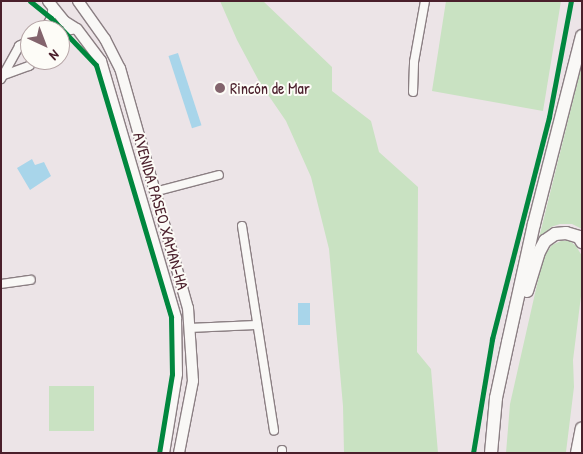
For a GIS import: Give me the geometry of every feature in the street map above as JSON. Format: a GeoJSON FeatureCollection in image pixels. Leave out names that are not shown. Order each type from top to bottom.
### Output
{"type":"FeatureCollection","features":[{"type":"Feature","properties":{"kind":"highway"},"geometry":{"type":"LineString","coordinates":[[491,453],[496,398],[508,342],[534,224],[582,36]]}},
{"type":"Feature","properties":{"kind":"highway"},"geometry":{"type":"LineString","coordinates":[[508,342],[518,325],[538,254],[545,241],[555,234],[566,233],[579,237],[582,242]]}},
{"type":"Feature","properties":{"kind":"highway"},"geometry":{"type":"LineString","coordinates":[[577,453],[582,428]]}},
{"type":"Feature","properties":{"kind":"main road","name":"AVENIDA PASEO XAMAN-HA"},"geometry":{"type":"LineString","coordinates":[[78,1],[104,39],[120,68],[188,308],[192,387],[178,453]]}},
{"type":"Feature","properties":{"kind":"main road","name":"AVENIDA PASEO XAMAN-HA"},"geometry":{"type":"LineString","coordinates":[[51,4],[64,21],[77,29],[92,46],[107,75],[176,318],[175,386],[164,453]]}},
{"type":"Feature","properties":{"kind":"main road"},"geometry":{"type":"LineString","coordinates":[[92,46],[104,39]]}},
{"type":"Feature","properties":{"kind":"main road"},"geometry":{"type":"LineString","coordinates":[[166,282],[180,280]]}},
{"type":"Feature","properties":{"kind":"main road"},"geometry":{"type":"LineString","coordinates":[[175,386],[192,387]]}},
{"type":"Feature","properties":{"kind":"street"},"geometry":{"type":"LineString","coordinates":[[413,92],[414,62],[424,1]]}},
{"type":"Feature","properties":{"kind":"street"},"geometry":{"type":"LineString","coordinates":[[50,20],[51,4]]}},
{"type":"Feature","properties":{"kind":"street"},"geometry":{"type":"LineString","coordinates":[[70,30],[77,29]]}},
{"type":"Feature","properties":{"kind":"street"},"geometry":{"type":"LineString","coordinates":[[3,77],[10,60],[20,45]]}},
{"type":"Feature","properties":{"kind":"street"},"geometry":{"type":"LineString","coordinates":[[3,77],[20,70]]}},
{"type":"Feature","properties":{"kind":"street"},"geometry":{"type":"LineString","coordinates":[[154,192],[219,174]]}},
{"type":"Feature","properties":{"kind":"street"},"geometry":{"type":"LineString","coordinates":[[242,226],[274,431]]}},
{"type":"Feature","properties":{"kind":"street"},"geometry":{"type":"LineString","coordinates":[[1,284],[31,280]]}},
{"type":"Feature","properties":{"kind":"street"},"geometry":{"type":"LineString","coordinates":[[189,328],[256,325]]}},
{"type":"Feature","properties":{"kind":"green space"},"geometry":{"type":"Polygon","coordinates":[[[220,1],[263,1],[332,67],[332,91],[371,121],[379,152],[418,187],[417,352],[431,369],[438,453],[344,453],[343,406],[329,249],[311,177],[286,121],[260,83],[237,40],[220,1]]]}},
{"type":"Feature","properties":{"kind":"green space"},"geometry":{"type":"Polygon","coordinates":[[[446,1],[561,1],[543,111],[432,91],[446,1]]]}},
{"type":"Feature","properties":{"kind":"green space"},"geometry":{"type":"Polygon","coordinates":[[[582,64],[582,229],[572,224],[560,224],[551,227],[538,242],[582,64]]]}},
{"type":"Feature","properties":{"kind":"green space"},"geometry":{"type":"Polygon","coordinates":[[[561,241],[570,241],[576,246],[582,256],[582,288],[573,360],[574,387],[566,452],[506,453],[510,404],[543,258],[552,245],[561,241]]]}},
{"type":"Feature","properties":{"kind":"green space"},"geometry":{"type":"Polygon","coordinates":[[[49,386],[94,386],[94,431],[49,431],[49,386]]]}},
{"type":"Feature","properties":{"kind":"water"},"geometry":{"type":"Polygon","coordinates":[[[178,53],[201,125],[192,128],[168,56],[178,53]]]}},
{"type":"Feature","properties":{"kind":"water"},"geometry":{"type":"Polygon","coordinates":[[[32,159],[35,165],[44,162],[51,176],[30,190],[17,168],[32,159]]]}},
{"type":"Feature","properties":{"kind":"water"},"geometry":{"type":"Polygon","coordinates":[[[298,303],[310,303],[310,325],[298,325],[298,303]]]}},
{"type":"Feature","properties":{"kind":"cycle path"},"geometry":{"type":"LineString","coordinates":[[30,1],[51,18],[96,65],[171,317],[172,374],[159,453]]}},
{"type":"Feature","properties":{"kind":"cycle path"},"geometry":{"type":"LineString","coordinates":[[473,453],[492,339],[549,117],[571,1]]}},
{"type":"Feature","properties":{"kind":"place","name":"Rincón de Mar"},"geometry":{"type":"Point","coordinates":[220,88]}}]}
